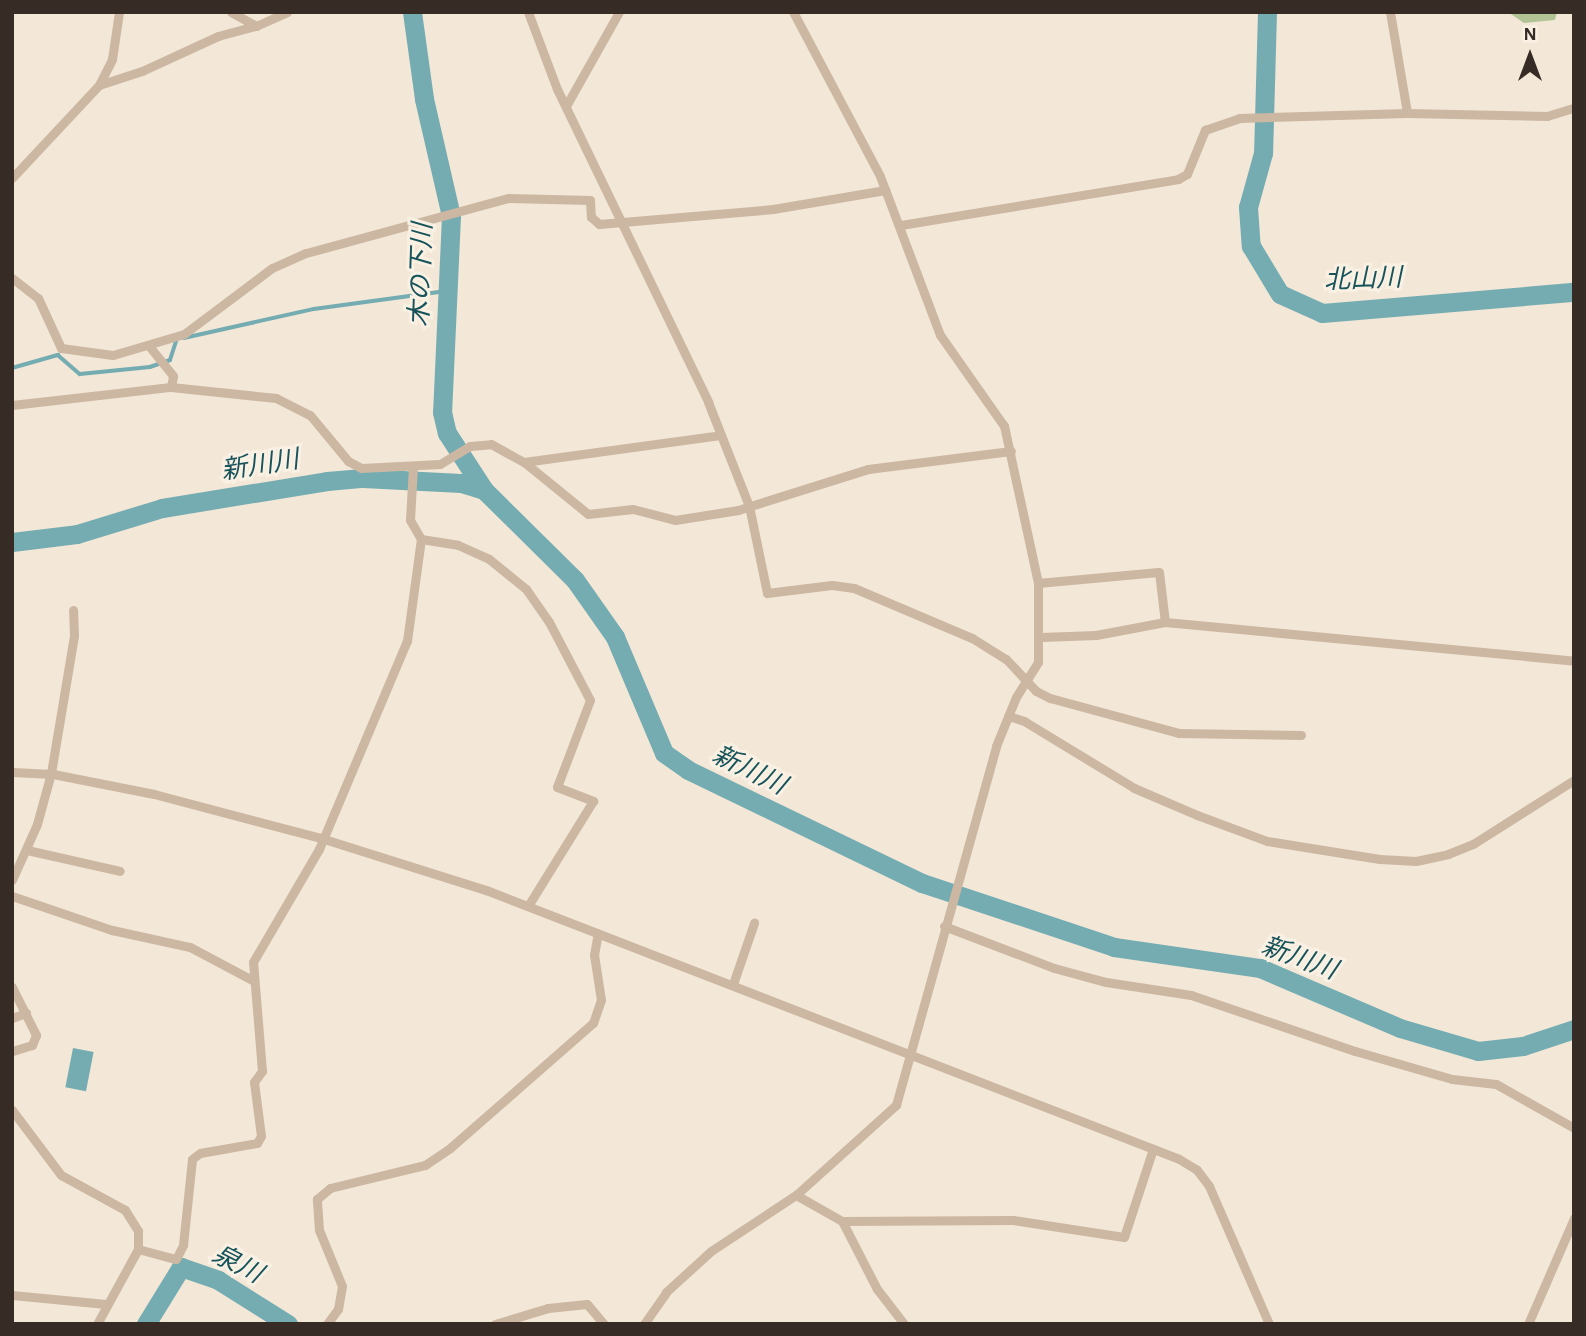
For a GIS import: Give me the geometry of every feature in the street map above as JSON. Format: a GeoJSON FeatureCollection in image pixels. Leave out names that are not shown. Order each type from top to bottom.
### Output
{"type":"FeatureCollection","features":[{"type":"Feature","properties":{"kind":"street"},"geometry":{"type":"LineString","coordinates":[[12,178],[99,85],[112,59],[119,12]]}},
{"type":"Feature","properties":{"kind":"street"},"geometry":{"type":"LineString","coordinates":[[230,12],[256,26]]}},
{"type":"Feature","properties":{"kind":"street"},"geometry":{"type":"LineString","coordinates":[[99,85],[142,71],[218,36],[256,26],[287,12]]}},
{"type":"Feature","properties":{"kind":"street"},"geometry":{"type":"LineString","coordinates":[[528,12],[566,106],[720,435],[749,506],[767,593],[832,585],[854,588],[972,638],[1006,659],[1050,698],[1179,733],[1301,735]]}},
{"type":"Feature","properties":{"kind":"street"},"geometry":{"type":"LineString","coordinates":[[566,106],[619,12]]}},
{"type":"Feature","properties":{"kind":"street"},"geometry":{"type":"LineString","coordinates":[[644,1324],[666,1292],[710,1251],[796,1195],[896,1105],[913,1055],[946,915],[1008,716],[1038,662],[1041,637],[1038,583],[1004,426],[964,374],[933,321],[901,225],[793,12]]}},
{"type":"Feature","properties":{"kind":"street"},"geometry":{"type":"LineString","coordinates":[[1390,12],[1407,113]]}},
{"type":"Feature","properties":{"kind":"street"},"geometry":{"type":"LineString","coordinates":[[901,225],[1178,179],[1187,174],[1205,131],[1239,118],[1407,113],[1547,116],[1574,108]]}},
{"type":"Feature","properties":{"kind":"street"},"geometry":{"type":"LineString","coordinates":[[12,278],[38,298],[61,348],[113,355],[184,334],[272,268],[306,253],[444,213],[524,197],[590,200],[591,217],[599,224],[622,223],[773,209],[885,190]]}},
{"type":"Feature","properties":{"kind":"street"},"geometry":{"type":"LineString","coordinates":[[149,346],[173,376],[171,387]]}},
{"type":"Feature","properties":{"kind":"street"},"geometry":{"type":"LineString","coordinates":[[12,404],[171,387],[286,401],[310,415],[348,461],[361,468],[413,468],[453,458],[470,446],[491,444],[524,462],[588,514],[633,509],[675,520],[749,506],[868,469],[1011,451]]}},
{"type":"Feature","properties":{"kind":"street"},"geometry":{"type":"LineString","coordinates":[[524,462],[720,435]]}},
{"type":"Feature","properties":{"kind":"street"},"geometry":{"type":"LineString","coordinates":[[138,1249],[176,1259],[183,1245],[192,1159],[200,1153],[257,1143],[261,1136],[254,1082],[262,1071],[254,981],[257,952],[324,838],[407,641],[421,538],[410,520],[413,468]]}},
{"type":"Feature","properties":{"kind":"street"},"geometry":{"type":"LineString","coordinates":[[421,538],[457,545],[489,559],[526,589],[549,622],[590,700],[557,787],[593,801],[528,906]]}},
{"type":"Feature","properties":{"kind":"street"},"geometry":{"type":"LineString","coordinates":[[1038,583],[1159,572],[1165,622]]}},
{"type":"Feature","properties":{"kind":"street"},"geometry":{"type":"LineString","coordinates":[[12,880],[27,850],[51,773],[74,636],[74,610]]}},
{"type":"Feature","properties":{"kind":"street"},"geometry":{"type":"LineString","coordinates":[[1041,637],[1096,635],[1165,622],[1574,662]]}},
{"type":"Feature","properties":{"kind":"street"},"geometry":{"type":"LineString","coordinates":[[1008,716],[1024,721],[1134,788],[1197,815],[1267,841],[1380,859],[1416,861],[1460,849],[1574,780]]}},
{"type":"Feature","properties":{"kind":"street"},"geometry":{"type":"LineString","coordinates":[[12,772],[51,773],[155,794],[324,838],[528,906],[1153,1149],[1197,1170],[1209,1185],[1269,1324]]}},
{"type":"Feature","properties":{"kind":"street"},"geometry":{"type":"LineString","coordinates":[[27,850],[120,871]]}},
{"type":"Feature","properties":{"kind":"street"},"geometry":{"type":"LineString","coordinates":[[12,896],[112,930],[190,947],[254,981]]}},
{"type":"Feature","properties":{"kind":"street"},"geometry":{"type":"LineString","coordinates":[[733,984],[754,923]]}},
{"type":"Feature","properties":{"kind":"street"},"geometry":{"type":"LineString","coordinates":[[944,926],[1054,968],[1106,982],[1191,995],[1355,1052],[1452,1079],[1496,1084],[1574,1128]]}},
{"type":"Feature","properties":{"kind":"street"},"geometry":{"type":"LineString","coordinates":[[327,1324],[338,1310],[341,1286],[315,1215],[317,1199],[330,1188],[425,1165],[442,1154],[593,1023],[601,1000],[594,955],[598,933]]}},
{"type":"Feature","properties":{"kind":"street"},"geometry":{"type":"LineString","coordinates":[[12,986],[36,1035],[32,1045],[12,1051]]}},
{"type":"Feature","properties":{"kind":"street"},"geometry":{"type":"LineString","coordinates":[[12,1018],[26,1013]]}},
{"type":"Feature","properties":{"kind":"street"},"geometry":{"type":"LineString","coordinates":[[12,1110],[61,1175],[125,1210],[138,1231],[138,1249],[97,1324]]}},
{"type":"Feature","properties":{"kind":"street"},"geometry":{"type":"LineString","coordinates":[[796,1195],[842,1221],[1013,1220],[1124,1237],[1153,1149]]}},
{"type":"Feature","properties":{"kind":"street"},"geometry":{"type":"LineString","coordinates":[[1528,1324],[1574,1218]]}},
{"type":"Feature","properties":{"kind":"street"},"geometry":{"type":"LineString","coordinates":[[842,1221],[877,1289],[904,1324]]}},
{"type":"Feature","properties":{"kind":"street"},"geometry":{"type":"LineString","coordinates":[[12,1295],[106,1304]]}},
{"type":"Feature","properties":{"kind":"street"},"geometry":{"type":"LineString","coordinates":[[495,1324],[536,1310],[587,1304],[604,1324]]}},
{"type":"Feature","properties":{"kind":"green space"},"geometry":{"type":"Polygon","coordinates":[[[1508,12],[1557,12],[1555,20],[1524,23],[1508,12]]]}},
{"type":"Feature","properties":{"kind":"water"},"geometry":{"type":"Polygon","coordinates":[[[73,1048],[94,1052],[86,1091],[65,1087],[73,1048]]]}},
{"type":"Feature","properties":{"kind":"waterway","name":"木の下川"},"geometry":{"type":"LineString","coordinates":[[412,12],[424,99],[451,216],[442,412],[447,433],[484,490]]}},
{"type":"Feature","properties":{"kind":"waterway","name":"北山川"},"geometry":{"type":"LineString","coordinates":[[1267,12],[1263,153],[1248,207],[1251,246],[1280,294],[1322,313],[1574,292]]}},
{"type":"Feature","properties":{"kind":"waterway"},"geometry":{"type":"LineString","coordinates":[[184,338],[314,309],[448,291]]}},
{"type":"Feature","properties":{"kind":"waterway"},"geometry":{"type":"LineString","coordinates":[[12,368],[58,355],[80,374],[150,367],[170,360],[177,339]]}},
{"type":"Feature","properties":{"kind":"waterway","name":"新川川"},"geometry":{"type":"LineString","coordinates":[[12,542],[77,534],[162,508],[327,481],[363,478],[461,483],[484,490],[575,580],[615,637],[664,753],[688,770],[922,883],[1114,947],[1260,968],[1400,1028],[1478,1051],[1523,1046],[1574,1029]]}},
{"type":"Feature","properties":{"kind":"waterway","name":"泉川"},"geometry":{"type":"LineString","coordinates":[[146,1324],[181,1267],[218,1280],[288,1324]]}}]}
